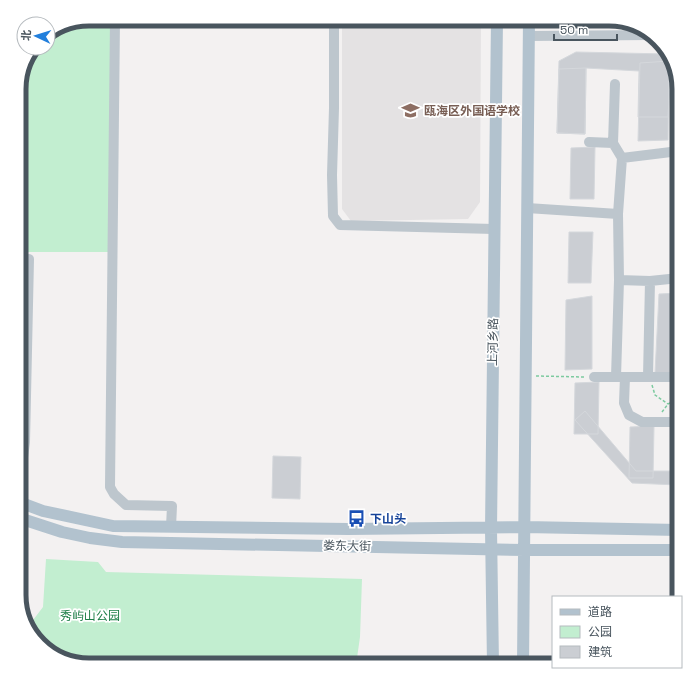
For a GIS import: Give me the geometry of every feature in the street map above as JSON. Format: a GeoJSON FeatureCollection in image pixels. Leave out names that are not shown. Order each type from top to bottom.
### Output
{"type":"FeatureCollection","features":[{"type":"Feature","properties":{"kind":"main road","name":"上河乡路"},"geometry":{"type":"LineString","coordinates":[[493,658],[491,528],[497,26]]}},
{"type":"Feature","properties":{"kind":"main road"},"geometry":{"type":"LineString","coordinates":[[523,658],[529,26]]}},
{"type":"Feature","properties":{"kind":"main road","name":"娄东大街"},"geometry":{"type":"LineString","coordinates":[[26,505],[42,511],[113,526],[348,529],[525,527],[672,530]]}},
{"type":"Feature","properties":{"kind":"main road","name":"娄东大街"},"geometry":{"type":"LineString","coordinates":[[26,520],[62,532],[90,538],[122,542],[492,548],[525,550],[672,550]]}},
{"type":"Feature","properties":{"kind":"street"},"geometry":{"type":"LineString","coordinates":[[115,26],[110,487],[114,494],[126,505],[172,506],[171,527]]}},
{"type":"Feature","properties":{"kind":"street"},"geometry":{"type":"LineString","coordinates":[[334,26],[332,175],[333,216],[340,225],[494,229]]}},
{"type":"Feature","properties":{"kind":"street"},"geometry":{"type":"LineString","coordinates":[[528,36],[640,35]]}},
{"type":"Feature","properties":{"kind":"street"},"geometry":{"type":"LineString","coordinates":[[615,84],[613,143],[622,158],[618,214],[621,377],[624,403],[629,415],[642,422],[672,422]]}},
{"type":"Feature","properties":{"kind":"street"},"geometry":{"type":"LineString","coordinates":[[589,142],[613,143]]}},
{"type":"Feature","properties":{"kind":"street"},"geometry":{"type":"LineString","coordinates":[[622,158],[672,152]]}},
{"type":"Feature","properties":{"kind":"street"},"geometry":{"type":"LineString","coordinates":[[527,208],[618,214]]}},
{"type":"Feature","properties":{"kind":"street"},"geometry":{"type":"LineString","coordinates":[[26,396],[29,259]]}},
{"type":"Feature","properties":{"kind":"street"},"geometry":{"type":"LineString","coordinates":[[619,280],[650,281],[672,278]]}},
{"type":"Feature","properties":{"kind":"street"},"geometry":{"type":"LineString","coordinates":[[648,377],[650,281]]}},
{"type":"Feature","properties":{"kind":"street"},"geometry":{"type":"LineString","coordinates":[[594,377],[672,377]]}},
{"type":"Feature","properties":{"kind":"path"},"geometry":{"type":"LineString","coordinates":[[526,376],[594,377]]}},
{"type":"Feature","properties":{"kind":"path"},"geometry":{"type":"LineString","coordinates":[[648,377],[655,395],[668,404]]}},
{"type":"Feature","properties":{"kind":"path"},"geometry":{"type":"LineString","coordinates":[[655,422],[668,404],[672,402]]}},
{"type":"Feature","properties":{"kind":"shaded area","name":"瓯海区外国语学校"},"geometry":{"type":"Polygon","coordinates":[[[342,26],[481,26],[480,202],[468,219],[351,221],[342,209],[342,26]]]}},
{"type":"Feature","properties":{"kind":"green space"},"geometry":{"type":"Polygon","coordinates":[[[89,26],[112,26],[109,252],[26,252],[26,85],[28,73],[36,56],[56,56],[56,36],[69,29],[89,26]]]}},
{"type":"Feature","properties":{"kind":"green space","name":"秀屿山公园"},"geometry":{"type":"Polygon","coordinates":[[[46,559],[98,562],[106,572],[362,579],[360,637],[357,658],[77,657],[58,650],[51,645],[34,626],[32,621],[43,607],[46,559]]]}},
{"type":"Feature","properties":{"kind":"building"},"geometry":{"type":"Polygon","coordinates":[[[576,52],[661,54],[664,58],[671,76],[668,117],[638,117],[639,71],[586,68],[585,134],[557,133],[559,61],[576,52]]]}},
{"type":"Feature","properties":{"kind":"building"},"geometry":{"type":"Polygon","coordinates":[[[665,61],[667,65],[669,71],[668,140],[638,141],[640,63],[665,61]]]}},
{"type":"Feature","properties":{"kind":"building"},"geometry":{"type":"Polygon","coordinates":[[[586,68],[585,134],[557,133],[559,69],[586,68]]]}},
{"type":"Feature","properties":{"kind":"building"},"geometry":{"type":"Polygon","coordinates":[[[595,147],[594,199],[570,199],[571,148],[595,147]]]}},
{"type":"Feature","properties":{"kind":"building"},"geometry":{"type":"Polygon","coordinates":[[[569,232],[593,232],[591,283],[568,283],[569,232]]]}},
{"type":"Feature","properties":{"kind":"building"},"geometry":{"type":"Polygon","coordinates":[[[672,293],[672,373],[655,373],[659,294],[672,293]]]}},
{"type":"Feature","properties":{"kind":"building"},"geometry":{"type":"Polygon","coordinates":[[[592,296],[592,369],[565,370],[566,300],[592,296]]]}},
{"type":"Feature","properties":{"kind":"building"},"geometry":{"type":"Polygon","coordinates":[[[599,382],[598,434],[574,434],[575,383],[599,382]]]}},
{"type":"Feature","properties":{"kind":"building"},"geometry":{"type":"Polygon","coordinates":[[[585,411],[636,471],[672,471],[672,485],[632,483],[575,420],[585,411]]]}},
{"type":"Feature","properties":{"kind":"building"},"geometry":{"type":"Polygon","coordinates":[[[654,426],[653,478],[629,478],[630,427],[654,426]]]}},
{"type":"Feature","properties":{"kind":"building"},"geometry":{"type":"Polygon","coordinates":[[[273,456],[301,457],[300,499],[272,498],[273,456]]]}},
{"type":"Feature","properties":{"kind":"place","name":"瓯海区外国语学校"},"geometry":{"type":"Point","coordinates":[411,111]}},
{"type":"Feature","properties":{"kind":"place","name":"下山头"},"geometry":{"type":"Point","coordinates":[357,519]}}]}
